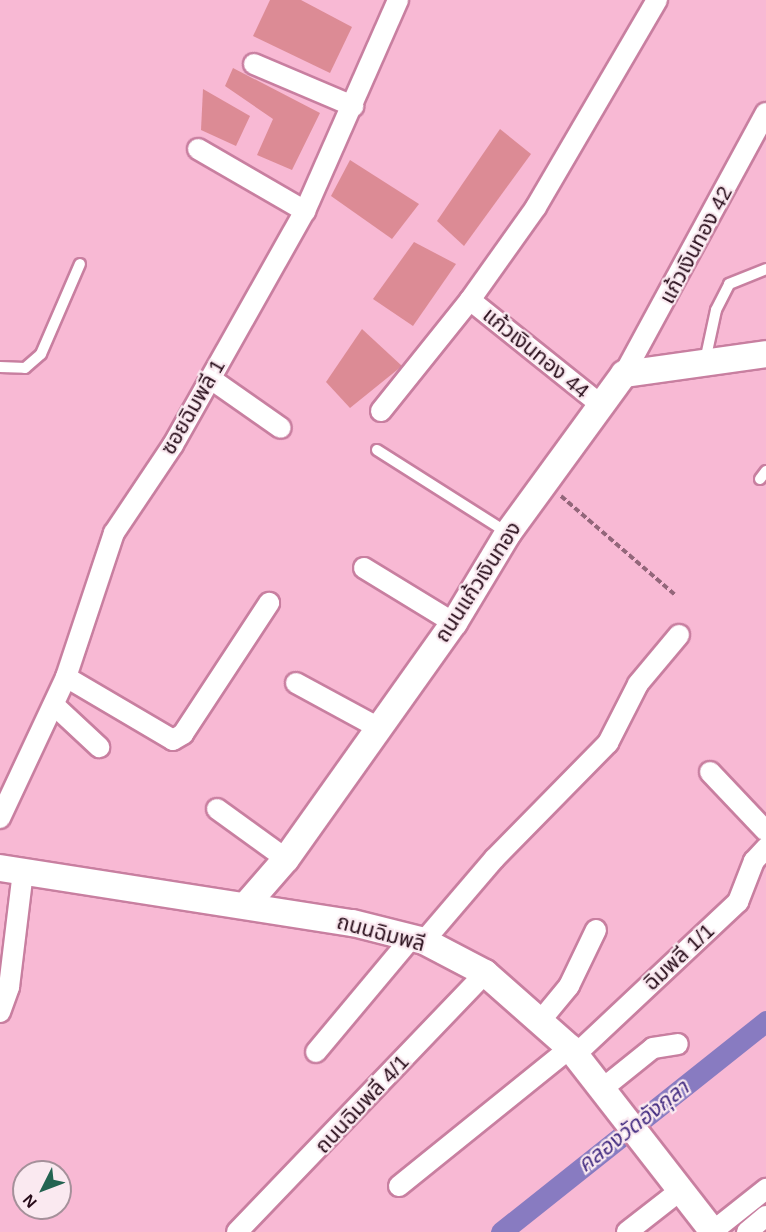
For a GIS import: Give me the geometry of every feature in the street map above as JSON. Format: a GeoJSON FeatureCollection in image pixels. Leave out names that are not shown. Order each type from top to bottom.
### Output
{"type":"FeatureCollection","features":[{"type":"Feature","properties":{"kind":"street","name":"ซอยฉิมพลี 1"},"geometry":{"type":"LineString","coordinates":[[0,818],[66,677],[114,533],[210,379],[304,211],[353,106],[398,0]]}},
{"type":"Feature","properties":{"kind":"street"},"geometry":{"type":"LineString","coordinates":[[381,411],[470,300],[574,147],[657,0]]}},
{"type":"Feature","properties":{"kind":"street"},"geometry":{"type":"LineString","coordinates":[[254,64],[353,106]]}},
{"type":"Feature","properties":{"kind":"street","name":"แก้วเงินทอง 42"},"geometry":{"type":"LineString","coordinates":[[624,374],[766,113]]}},
{"type":"Feature","properties":{"kind":"street"},"geometry":{"type":"LineString","coordinates":[[198,149],[304,211]]}},
{"type":"Feature","properties":{"kind":"street","name":"แก้วเงินทอง 44"},"geometry":{"type":"LineString","coordinates":[[470,300],[601,405]]}},
{"type":"Feature","properties":{"kind":"street"},"geometry":{"type":"LineString","coordinates":[[624,374],[766,354]]}},
{"type":"Feature","properties":{"kind":"street","name":"ถนนแก้วเงินทอง"},"geometry":{"type":"LineString","coordinates":[[246,905],[286,859],[454,623],[508,533],[624,374]]}},
{"type":"Feature","properties":{"kind":"street"},"geometry":{"type":"LineString","coordinates":[[210,379],[281,428]]}},
{"type":"Feature","properties":{"kind":"street"},"geometry":{"type":"LineString","coordinates":[[364,568],[454,623]]}},
{"type":"Feature","properties":{"kind":"street"},"geometry":{"type":"LineString","coordinates":[[66,677],[172,740],[183,734],[269,603]]}},
{"type":"Feature","properties":{"kind":"street"},"geometry":{"type":"LineString","coordinates":[[316,1052],[418,939],[608,743],[638,684],[679,635]]}},
{"type":"Feature","properties":{"kind":"street"},"geometry":{"type":"LineString","coordinates":[[296,683],[379,728]]}},
{"type":"Feature","properties":{"kind":"street"},"geometry":{"type":"LineString","coordinates":[[54,705],[99,747]]}},
{"type":"Feature","properties":{"kind":"street"},"geometry":{"type":"LineString","coordinates":[[710,772],[766,831]]}},
{"type":"Feature","properties":{"kind":"street"},"geometry":{"type":"LineString","coordinates":[[218,809],[286,859]]}},
{"type":"Feature","properties":{"kind":"street","name":"ฉิมพลี 1/1"},"geometry":{"type":"LineString","coordinates":[[399,1186],[572,1051],[738,902],[754,861],[766,849]]}},
{"type":"Feature","properties":{"kind":"street"},"geometry":{"type":"LineString","coordinates":[[0,1012],[9,987],[11,870]]}},
{"type":"Feature","properties":{"kind":"street","name":"ถนนฉิมพลี"},"geometry":{"type":"LineString","coordinates":[[11,870],[246,905],[418,939],[485,973],[541,1020],[572,1051],[713,1232]]}},
{"type":"Feature","properties":{"kind":"street"},"geometry":{"type":"LineString","coordinates":[[541,1020],[569,986],[596,930]]}},
{"type":"Feature","properties":{"kind":"street","name":"ถนนฉิมพลี 4/1"},"geometry":{"type":"LineString","coordinates":[[237,1232],[485,973]]}},
{"type":"Feature","properties":{"kind":"street"},"geometry":{"type":"LineString","coordinates":[[602,1089],[653,1048],[678,1044]]}},
{"type":"Feature","properties":{"kind":"street"},"geometry":{"type":"LineString","coordinates":[[713,1232],[766,1189]]}},
{"type":"Feature","properties":{"kind":"street"},"geometry":{"type":"LineString","coordinates":[[627,1232],[681,1190]]}},
{"type":"Feature","properties":{"kind":"street"},"geometry":{"type":"LineString","coordinates":[[747,1232],[766,1216]]}},
{"type":"Feature","properties":{"kind":"lane"},"geometry":{"type":"LineString","coordinates":[[0,367],[25,368],[41,354],[80,264]]}},
{"type":"Feature","properties":{"kind":"lane"},"geometry":{"type":"LineString","coordinates":[[705,361],[716,310],[729,284],[766,268]]}},
{"type":"Feature","properties":{"kind":"lane"},"geometry":{"type":"LineString","coordinates":[[377,450],[508,533]]}},
{"type":"Feature","properties":{"kind":"path"},"geometry":{"type":"LineString","coordinates":[[545,482],[674,594]]}},
{"type":"Feature","properties":{"kind":"building"},"geometry":{"type":"Polygon","coordinates":[[[270,0],[301,0],[352,27],[330,73],[253,36],[270,0]]]}},
{"type":"Feature","properties":{"kind":"building"},"geometry":{"type":"Polygon","coordinates":[[[233,68],[320,113],[292,170],[257,155],[273,119],[225,86],[233,68]]]}},
{"type":"Feature","properties":{"kind":"building"},"geometry":{"type":"Polygon","coordinates":[[[203,89],[250,116],[236,146],[201,130],[203,89]]]}},
{"type":"Feature","properties":{"kind":"building"},"geometry":{"type":"Polygon","coordinates":[[[500,129],[531,154],[464,246],[437,221],[500,129]]]}},
{"type":"Feature","properties":{"kind":"building"},"geometry":{"type":"Polygon","coordinates":[[[350,160],[419,204],[392,239],[331,196],[350,160]]]}},
{"type":"Feature","properties":{"kind":"building"},"geometry":{"type":"Polygon","coordinates":[[[414,242],[456,264],[413,326],[373,299],[414,242]]]}},
{"type":"Feature","properties":{"kind":"building"},"geometry":{"type":"Polygon","coordinates":[[[362,329],[402,366],[350,408],[326,382],[362,329]]]}},
{"type":"Feature","properties":{"kind":"waterway","name":"คลองวัดอังกุลา"},"geometry":{"type":"LineString","coordinates":[[501,1232],[766,1021]]}}]}
